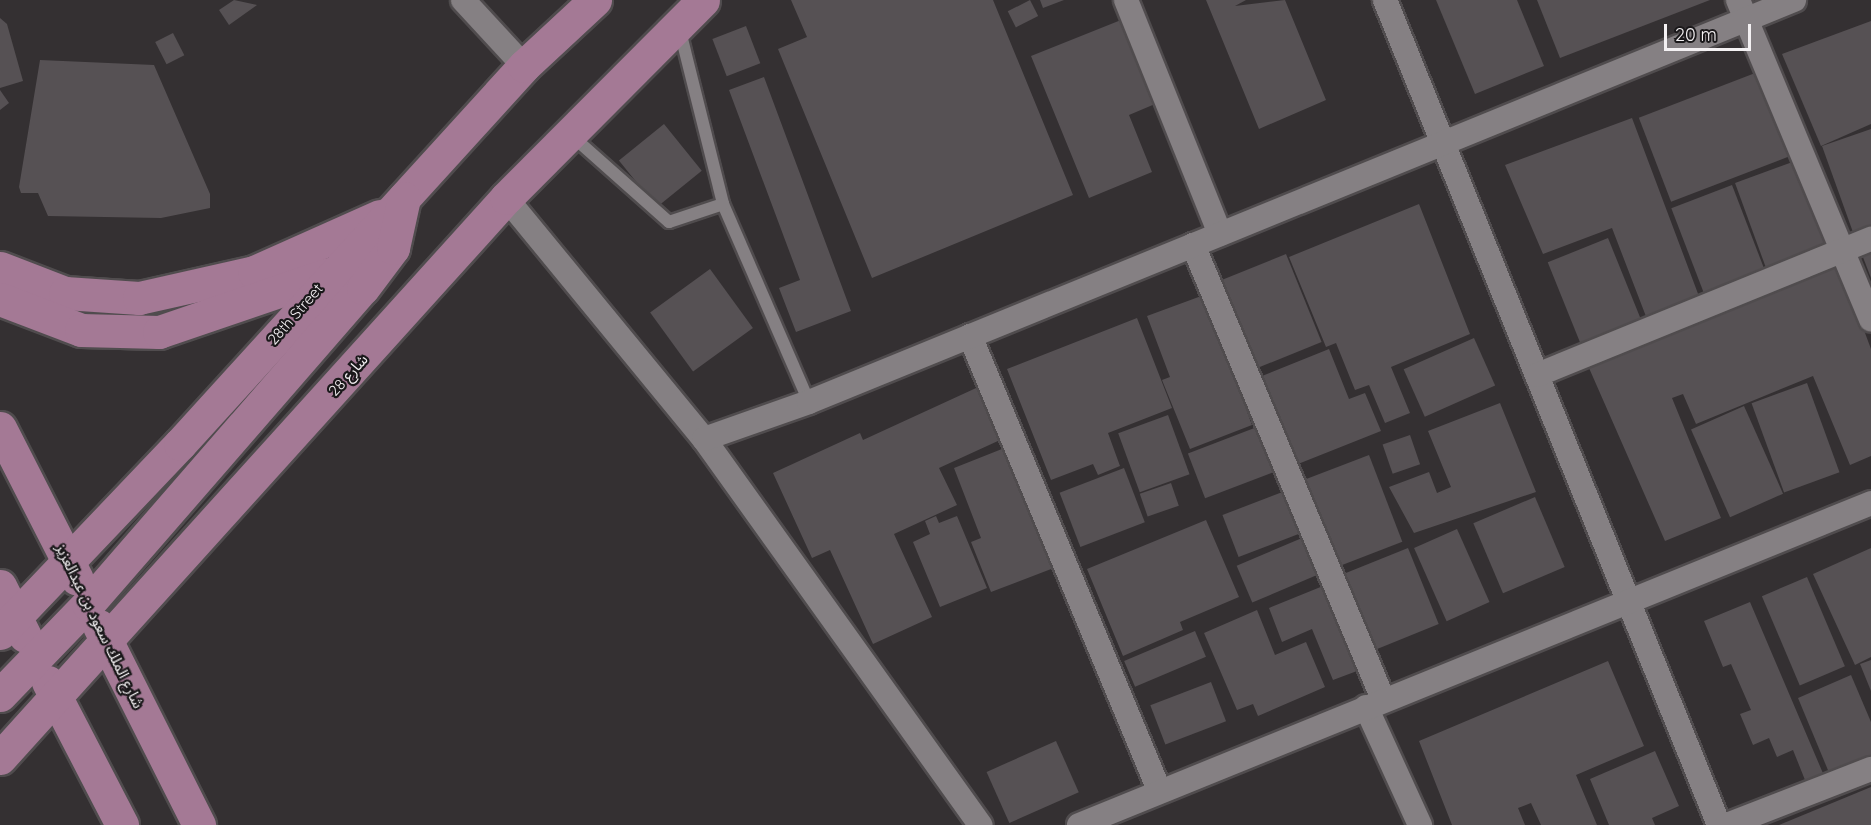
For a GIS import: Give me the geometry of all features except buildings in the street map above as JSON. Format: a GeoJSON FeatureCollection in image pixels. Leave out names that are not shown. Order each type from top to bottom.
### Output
{"type":"FeatureCollection","features":[{"type":"Feature","properties":{"kind":"main road","name":"28th Street"},"geometry":{"type":"LineString","coordinates":[[8,625],[524,66],[596,0]]}},
{"type":"Feature","properties":{"kind":"main road","name":"شارع 28"},"geometry":{"type":"LineString","coordinates":[[0,758],[108,644],[506,198],[571,135],[690,10]]}},
{"type":"Feature","properties":{"kind":"main road"},"geometry":{"type":"LineString","coordinates":[[0,268],[65,293],[139,298],[254,272],[397,204]]}},
{"type":"Feature","properties":{"kind":"main road"},"geometry":{"type":"LineString","coordinates":[[0,696],[37,660],[88,604],[363,288],[393,248],[397,204]]}},
{"type":"Feature","properties":{"kind":"main road"},"geometry":{"type":"LineString","coordinates":[[0,299],[81,330],[159,332],[332,272]]}},
{"type":"Feature","properties":{"kind":"main road","name":"شارع الملك سعود بن عبدالعزيز"},"geometry":{"type":"LineString","coordinates":[[0,428],[199,825]]}},
{"type":"Feature","properties":{"kind":"main road"},"geometry":{"type":"LineString","coordinates":[[0,586],[8,625],[37,660],[122,825]]}},
{"type":"Feature","properties":{"kind":"street"},"geometry":{"type":"LineString","coordinates":[[463,0],[524,66]]}},
{"type":"Feature","properties":{"kind":"street"},"geometry":{"type":"LineString","coordinates":[[1126,0],[1220,234]]}},
{"type":"Feature","properties":{"kind":"street"},"geometry":{"type":"LineString","coordinates":[[1385,0],[1719,825]]}},
{"type":"Feature","properties":{"kind":"street"},"geometry":{"type":"LineString","coordinates":[[704,439],[809,402],[1443,144],[1741,10],[1794,0]]}},
{"type":"Feature","properties":{"kind":"street"},"geometry":{"type":"LineString","coordinates":[[1741,10],[1871,319]]}},
{"type":"Feature","properties":{"kind":"street"},"geometry":{"type":"LineString","coordinates":[[506,198],[704,439],[980,825]]}},
{"type":"Feature","properties":{"kind":"street"},"geometry":{"type":"LineString","coordinates":[[1537,375],[1871,239]]}},
{"type":"Feature","properties":{"kind":"street"},"geometry":{"type":"LineString","coordinates":[[1193,245],[1375,703],[1419,825]]}},
{"type":"Feature","properties":{"kind":"street"},"geometry":{"type":"LineString","coordinates":[[970,336],[1159,791]]}},
{"type":"Feature","properties":{"kind":"street"},"geometry":{"type":"LineString","coordinates":[[1079,825],[1871,503]]}},
{"type":"Feature","properties":{"kind":"street"},"geometry":{"type":"LineString","coordinates":[[1727,825],[1871,769]]}},
{"type":"Feature","properties":{"kind":"lane"},"geometry":{"type":"LineString","coordinates":[[690,10],[723,204],[809,402]]}},
{"type":"Feature","properties":{"kind":"lane"},"geometry":{"type":"LineString","coordinates":[[571,135],[669,222],[723,204]]}}]}
